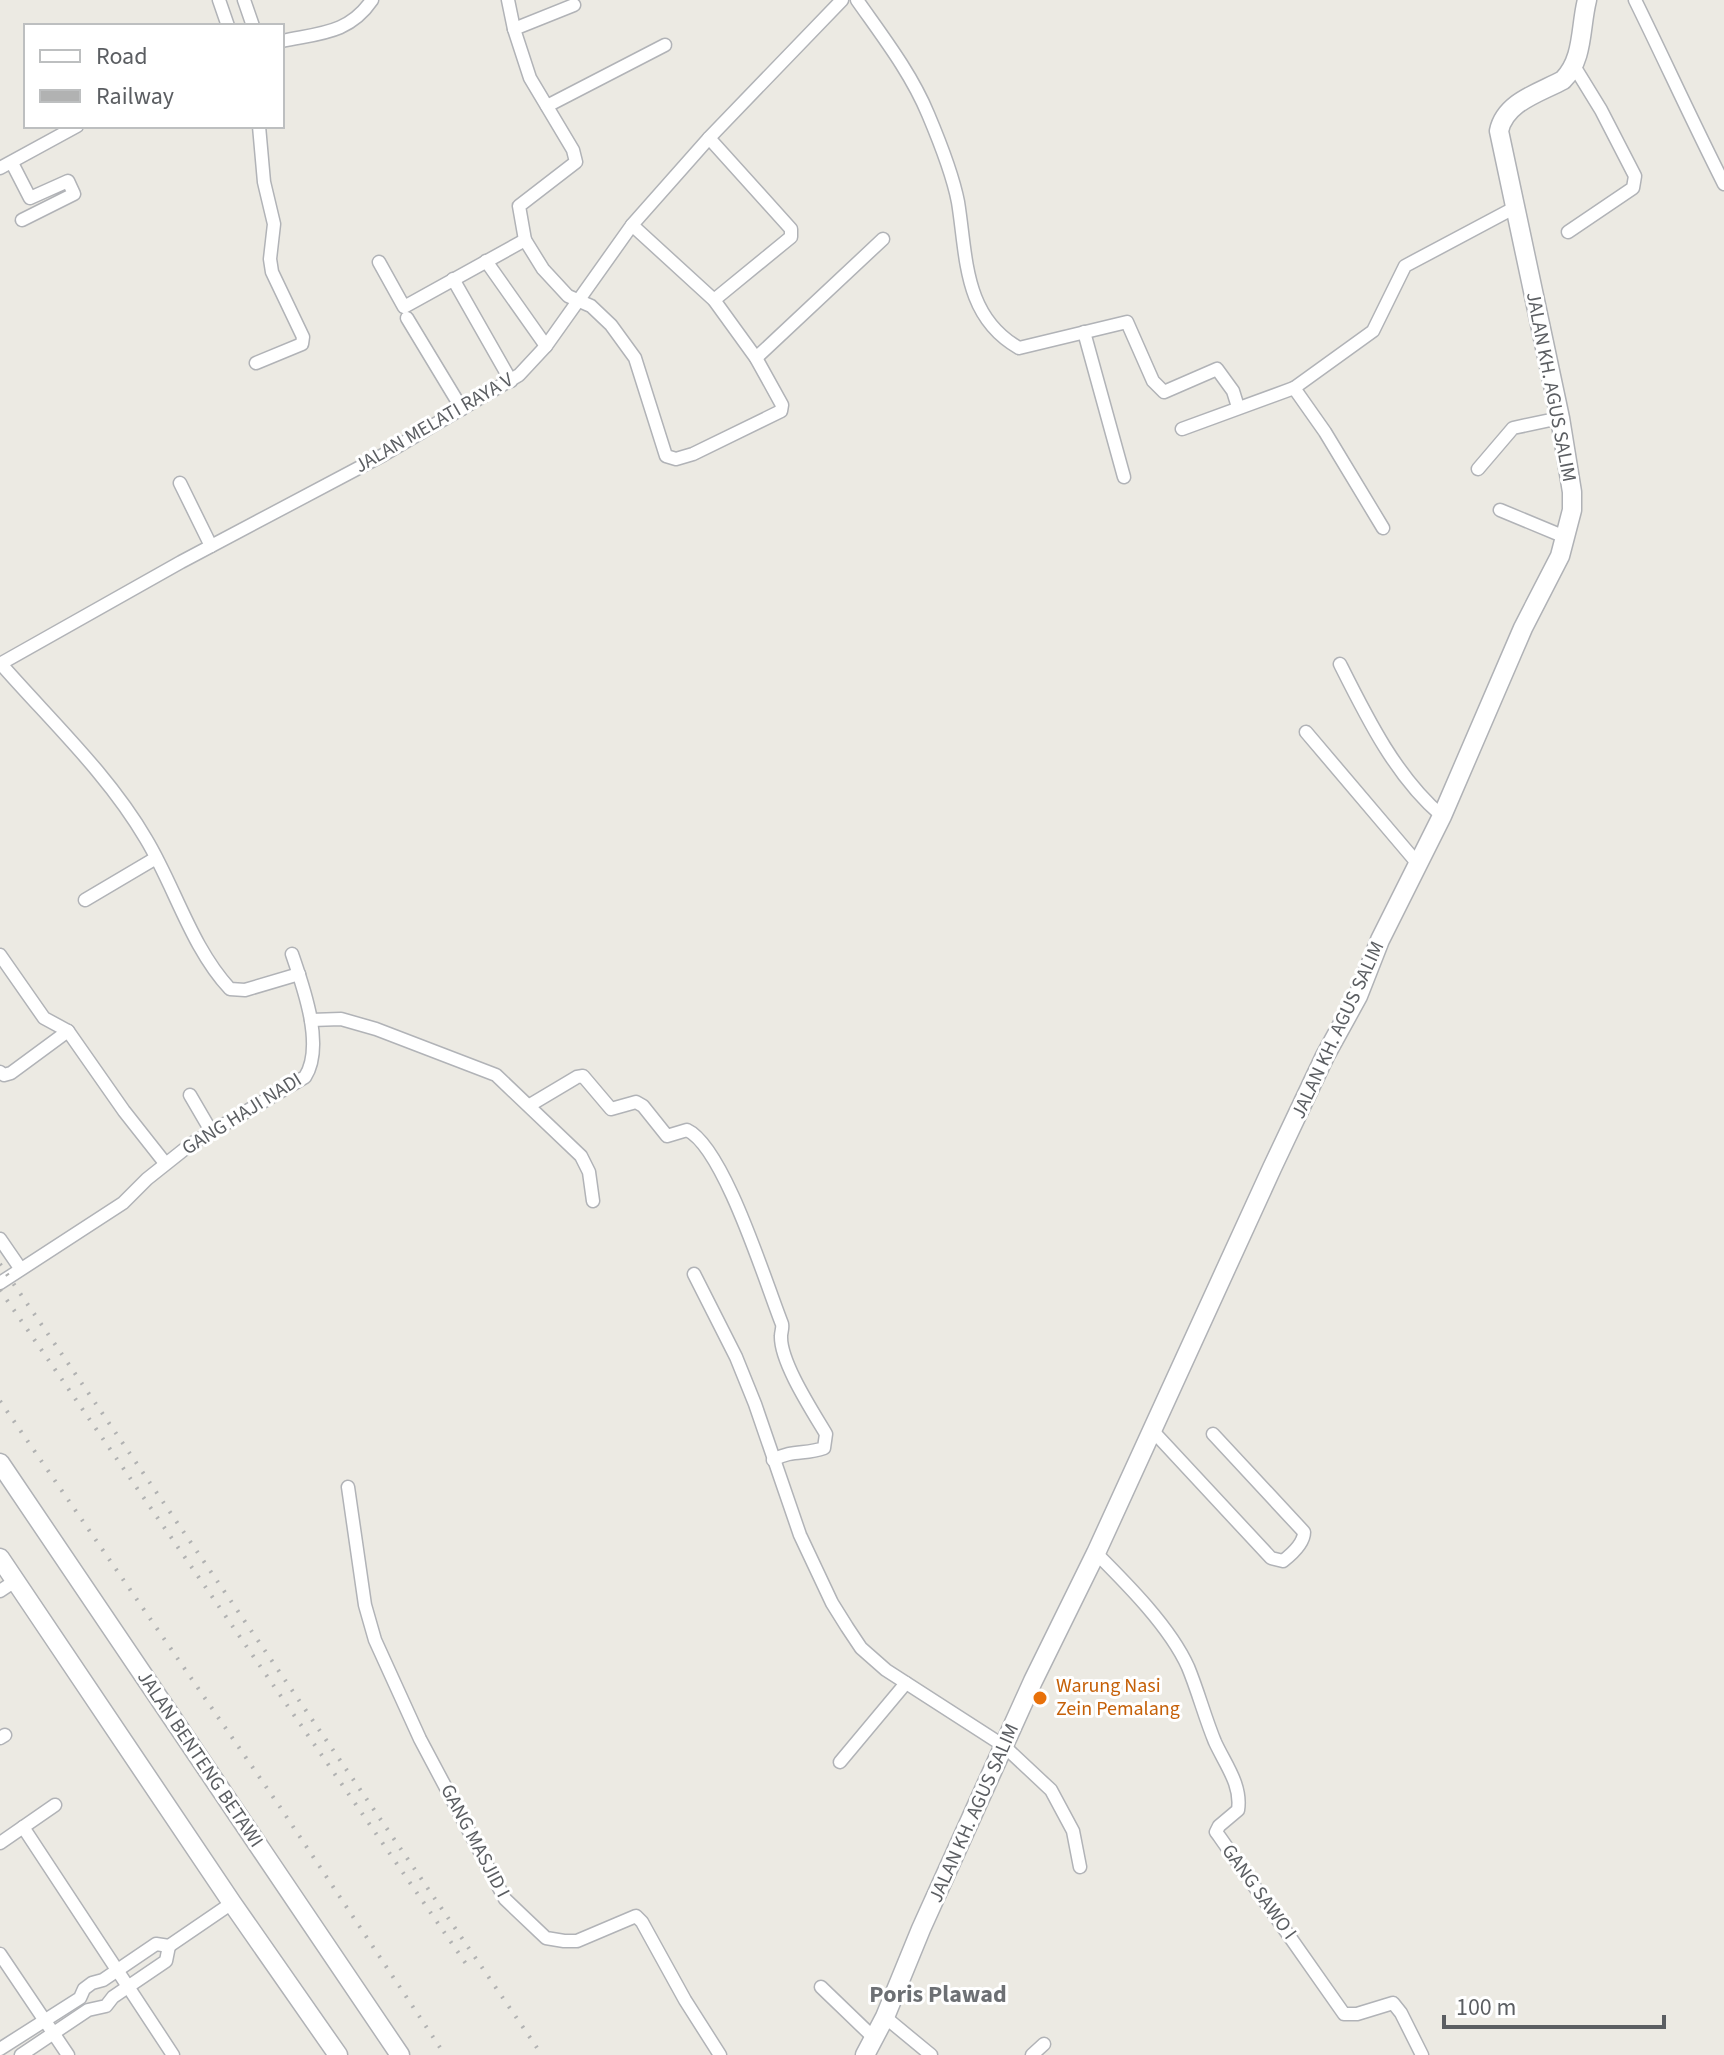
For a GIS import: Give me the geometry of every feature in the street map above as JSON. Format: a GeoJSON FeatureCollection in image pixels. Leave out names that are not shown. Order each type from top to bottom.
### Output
{"type":"FeatureCollection","features":[{"type":"Feature","properties":{"kind":"street"},"geometry":{"type":"LineString","coordinates":[[219,0],[227,24]]}},
{"type":"Feature","properties":{"kind":"street"},"geometry":{"type":"LineString","coordinates":[[244,0],[252,24]]}},
{"type":"Feature","properties":{"kind":"street"},"geometry":{"type":"LineString","coordinates":[[284,41],[349,24],[363,13],[372,0]]}},
{"type":"Feature","properties":{"kind":"street"},"geometry":{"type":"LineString","coordinates":[[508,0],[530,78],[573,150],[576,162],[519,206],[525,240],[554,282],[568,296],[591,306],[611,325],[635,358],[666,456],[676,459],[693,454],[781,411],[782,405],[756,358],[714,300],[632,225]]}},
{"type":"Feature","properties":{"kind":"street","name":"JALAN MELATI RAYA V"},"geometry":{"type":"LineString","coordinates":[[0,664],[211,546],[383,455],[511,381],[546,346],[632,225],[709,138],[842,0]]}},
{"type":"Feature","properties":{"kind":"street"},"geometry":{"type":"LineString","coordinates":[[857,0],[907,71],[928,114],[957,199],[966,267],[983,315],[1002,338],[1019,348],[1127,322],[1153,381],[1164,392],[1217,369],[1233,391],[1238,407]]}},
{"type":"Feature","properties":{"kind":"street"},"geometry":{"type":"LineString","coordinates":[[1568,232],[1633,188],[1635,183],[1635,176],[1601,110],[1574,66],[1587,0]]}},
{"type":"Feature","properties":{"kind":"street"},"geometry":{"type":"LineString","coordinates":[[1635,0],[1724,184]]}},
{"type":"Feature","properties":{"kind":"street"},"geometry":{"type":"LineString","coordinates":[[514,29],[574,5]]}},
{"type":"Feature","properties":{"kind":"street"},"geometry":{"type":"LineString","coordinates":[[547,106],[665,45]]}},
{"type":"Feature","properties":{"kind":"street","name":"JALAN KH. AGUS SALIM"},"geometry":{"type":"LineString","coordinates":[[869,2046],[885,2017],[1004,1746],[1272,1168],[1325,1056],[1358,996],[1380,940],[1442,816],[1523,628],[1560,556],[1572,510],[1572,492],[1560,418],[1499,131],[1501,119],[1519,103],[1563,80],[1574,66]]}},
{"type":"Feature","properties":{"kind":"street"},"geometry":{"type":"LineString","coordinates":[[22,220],[74,194],[68,181],[30,198],[6,166],[73,128]]}},
{"type":"Feature","properties":{"kind":"street"},"geometry":{"type":"LineString","coordinates":[[256,363],[302,344],[303,337],[272,272],[270,259],[274,224],[264,182],[259,128]]}},
{"type":"Feature","properties":{"kind":"street"},"geometry":{"type":"LineString","coordinates":[[709,138],[791,229],[791,237],[714,300]]}},
{"type":"Feature","properties":{"kind":"street"},"geometry":{"type":"LineString","coordinates":[[1182,429],[1294,388],[1373,331],[1405,266],[1514,208]]}},
{"type":"Feature","properties":{"kind":"street"},"geometry":{"type":"LineString","coordinates":[[756,358],[883,239]]}},
{"type":"Feature","properties":{"kind":"street"},"geometry":{"type":"LineString","coordinates":[[379,262],[402,307],[525,240]]}},
{"type":"Feature","properties":{"kind":"street"},"geometry":{"type":"LineString","coordinates":[[486,261],[546,346]]}},
{"type":"Feature","properties":{"kind":"street"},"geometry":{"type":"LineString","coordinates":[[453,279],[511,381]]}},
{"type":"Feature","properties":{"kind":"street"},"geometry":{"type":"LineString","coordinates":[[407,318],[462,409]]}},
{"type":"Feature","properties":{"kind":"street"},"geometry":{"type":"LineString","coordinates":[[1084,332],[1124,477]]}},
{"type":"Feature","properties":{"kind":"street"},"geometry":{"type":"LineString","coordinates":[[1294,388],[1325,432],[1383,528]]}},
{"type":"Feature","properties":{"kind":"street"},"geometry":{"type":"LineString","coordinates":[[1478,469],[1513,428],[1560,418]]}},
{"type":"Feature","properties":{"kind":"street"},"geometry":{"type":"LineString","coordinates":[[180,483],[211,546]]}},
{"type":"Feature","properties":{"kind":"street"},"geometry":{"type":"LineString","coordinates":[[1500,510],[1565,537]]}},
{"type":"Feature","properties":{"kind":"street"},"geometry":{"type":"LineString","coordinates":[[0,664],[115,794],[147,841],[192,930],[230,989],[245,990],[299,974]]}},
{"type":"Feature","properties":{"kind":"street"},"geometry":{"type":"LineString","coordinates":[[1340,664],[1364,712],[1395,761],[1428,804],[1442,816]]}},
{"type":"Feature","properties":{"kind":"street"},"geometry":{"type":"LineString","coordinates":[[1306,732],[1418,864]]}},
{"type":"Feature","properties":{"kind":"street"},"geometry":{"type":"LineString","coordinates":[[85,900],[156,858]]}},
{"type":"Feature","properties":{"kind":"street","name":"GANG HAJI NADI"},"geometry":{"type":"LineString","coordinates":[[0,1283],[123,1203],[165,1163],[211,1131],[305,1077],[311,1061],[311,1020],[292,954]]}},
{"type":"Feature","properties":{"kind":"street"},"geometry":{"type":"LineString","coordinates":[[0,955],[44,1018],[68,1031],[165,1163]]}},
{"type":"Feature","properties":{"kind":"street"},"geometry":{"type":"LineString","coordinates":[[311,1020],[341,1019],[376,1029],[496,1075],[581,1156],[589,1172],[593,1201]]}},
{"type":"Feature","properties":{"kind":"street"},"geometry":{"type":"LineString","coordinates":[[0,1072],[4,1075],[11,1073],[68,1031]]}},
{"type":"Feature","properties":{"kind":"street"},"geometry":{"type":"LineString","coordinates":[[530,1105],[583,1076],[611,1109],[636,1102],[643,1106],[667,1136],[687,1130],[700,1140],[739,1210],[775,1300],[782,1324],[785,1355],[811,1412],[826,1434],[824,1448],[787,1453],[773,1460]]}},
{"type":"Feature","properties":{"kind":"street"},"geometry":{"type":"LineString","coordinates":[[190,1095],[211,1131]]}},
{"type":"Feature","properties":{"kind":"street"},"geometry":{"type":"LineString","coordinates":[[0,1239],[20,1268]]}},
{"type":"Feature","properties":{"kind":"street"},"geometry":{"type":"LineString","coordinates":[[694,1274],[736,1357],[800,1535],[832,1603],[861,1648],[886,1670],[1004,1746],[1051,1790],[1073,1831],[1080,1867]]}},
{"type":"Feature","properties":{"kind":"street"},"geometry":{"type":"LineString","coordinates":[[1152,1430],[1271,1558],[1283,1561],[1299,1545],[1304,1532],[1213,1434]]}},
{"type":"Feature","properties":{"kind":"street","name":"JALAN BENTENG BETAWI"},"geometry":{"type":"LineString","coordinates":[[0,1463],[400,2055]]}},
{"type":"Feature","properties":{"kind":"street","name":"GANG MASJID I"},"geometry":{"type":"LineString","coordinates":[[348,1487],[365,1605],[375,1640],[420,1739],[505,1899],[546,1938],[564,1941],[577,1941],[636,1916],[720,2055]]}},
{"type":"Feature","properties":{"kind":"street","name":"GANG SAWO I"},"geometry":{"type":"LineString","coordinates":[[1096,1553],[1155,1617],[1187,1665],[1240,1800],[1238,1810],[1216,1832],[1344,2014],[1350,2016],[1390,2003],[1396,2004],[1422,2055]]}},
{"type":"Feature","properties":{"kind":"street"},"geometry":{"type":"LineString","coordinates":[[0,1558],[8,1586],[338,2055]]}},
{"type":"Feature","properties":{"kind":"street"},"geometry":{"type":"LineString","coordinates":[[840,1762],[906,1683]]}},
{"type":"Feature","properties":{"kind":"street"},"geometry":{"type":"LineString","coordinates":[[0,1843],[55,1805]]}},
{"type":"Feature","properties":{"kind":"street"},"geometry":{"type":"LineString","coordinates":[[23,1827],[173,2055]]}},
{"type":"Feature","properties":{"kind":"street"},"geometry":{"type":"LineString","coordinates":[[0,2049],[80,1998],[84,1989],[92,1983],[117,1971],[156,1944],[169,1946],[232,1903]]}},
{"type":"Feature","properties":{"kind":"street"},"geometry":{"type":"LineString","coordinates":[[21,2055],[88,2010],[106,2006],[113,1997],[166,1961],[169,1946]]}},
{"type":"Feature","properties":{"kind":"street"},"geometry":{"type":"LineString","coordinates":[[0,1954],[68,2055]]}},
{"type":"Feature","properties":{"kind":"street"},"geometry":{"type":"LineString","coordinates":[[821,1987],[869,2046]]}},
{"type":"Feature","properties":{"kind":"street"},"geometry":{"type":"LineString","coordinates":[[885,2017],[931,2055]]}},
{"type":"Feature","properties":{"kind":"street"},"geometry":{"type":"LineString","coordinates":[[1032,2055],[1044,2044]]}},
{"type":"Feature","properties":{"kind":"railway"},"geometry":{"type":"LineString","coordinates":[[0,1264],[542,2055]]}},
{"type":"Feature","properties":{"kind":"railway"},"geometry":{"type":"LineString","coordinates":[[0,1290],[471,1971]]}},
{"type":"Feature","properties":{"kind":"railway"},"geometry":{"type":"LineString","coordinates":[[0,1401],[280,1807],[445,2055]]}},
{"type":"Feature","properties":{"kind":"place","name":"Warung Nasi Zein Pemalang"},"geometry":{"type":"Point","coordinates":[1040,1698]}},
{"type":"Feature","properties":{"kind":"district","name":"Poris Plawad"},"geometry":{"type":"Point","coordinates":[938,1994]}}]}
